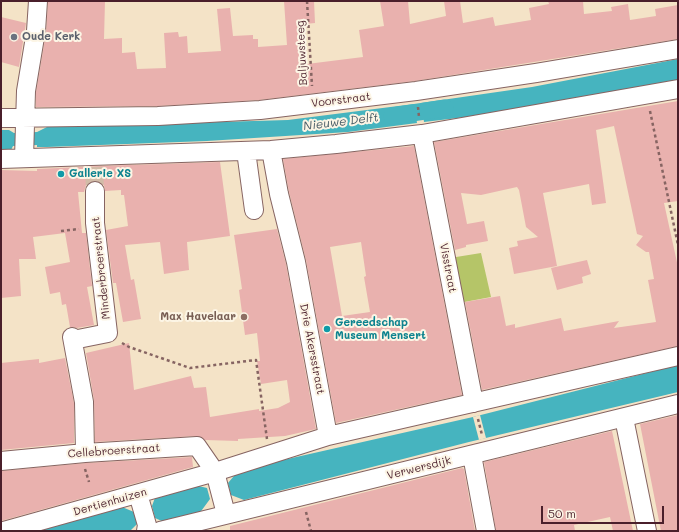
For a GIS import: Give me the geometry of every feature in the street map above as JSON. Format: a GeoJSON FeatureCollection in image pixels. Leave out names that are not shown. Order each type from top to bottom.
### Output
{"type":"FeatureCollection","features":[{"type":"Feature","properties":{"kind":"street"},"geometry":{"type":"LineString","coordinates":[[24,156],[26,91],[38,5]]}},
{"type":"Feature","properties":{"kind":"street","name":"Voorstraat"},"geometry":{"type":"LineString","coordinates":[[1,118],[25,121],[158,116],[260,110],[536,73],[678,49]]}},
{"type":"Feature","properties":{"kind":"street"},"geometry":{"type":"LineString","coordinates":[[1,159],[24,156],[94,162],[271,150],[421,126],[646,95],[678,89]]}},
{"type":"Feature","properties":{"kind":"street","name":"Visstraat"},"geometry":{"type":"LineString","coordinates":[[421,126],[476,410]]}},
{"type":"Feature","properties":{"kind":"street","name":"Drie Akersstraat"},"geometry":{"type":"LineString","coordinates":[[271,150],[279,194],[296,262],[328,436]]}},
{"type":"Feature","properties":{"kind":"street"},"geometry":{"type":"LineString","coordinates":[[246,151],[254,210]]}},
{"type":"Feature","properties":{"kind":"street","name":"Minderbroerstraat"},"geometry":{"type":"LineString","coordinates":[[86,453],[84,402],[72,339],[108,333],[95,223],[95,191]]}},
{"type":"Feature","properties":{"kind":"street"},"geometry":{"type":"LineString","coordinates":[[225,509],[216,476],[270,455],[328,436],[476,410],[678,356]]}},
{"type":"Feature","properties":{"kind":"street","name":"Verwersdijk"},"geometry":{"type":"LineString","coordinates":[[151,529],[202,526],[225,509],[472,455],[678,404]]}},
{"type":"Feature","properties":{"kind":"street"},"geometry":{"type":"LineString","coordinates":[[624,418],[647,531]]}},
{"type":"Feature","properties":{"kind":"street","name":"Cellebroerstraat"},"geometry":{"type":"LineString","coordinates":[[1,461],[86,453],[196,446],[216,476]]}},
{"type":"Feature","properties":{"kind":"street"},"geometry":{"type":"LineString","coordinates":[[472,455],[486,531]]}},
{"type":"Feature","properties":{"kind":"street","name":"Dertienhuizen"},"geometry":{"type":"LineString","coordinates":[[4,531],[139,499],[216,476]]}},
{"type":"Feature","properties":{"kind":"street"},"geometry":{"type":"LineString","coordinates":[[139,499],[151,529]]}},
{"type":"Feature","properties":{"kind":"path","name":"Baljuwsteeg"},"geometry":{"type":"LineString","coordinates":[[307,1],[313,104]]}},
{"type":"Feature","properties":{"kind":"path"},"geometry":{"type":"LineString","coordinates":[[646,95],[678,245]]}},
{"type":"Feature","properties":{"kind":"path"},"geometry":{"type":"LineString","coordinates":[[418,105],[421,126]]}},
{"type":"Feature","properties":{"kind":"path"},"geometry":{"type":"LineString","coordinates":[[129,347],[190,368],[256,360],[270,455]]}},
{"type":"Feature","properties":{"kind":"path"},"geometry":{"type":"LineString","coordinates":[[476,410],[482,437]]}},
{"type":"Feature","properties":{"kind":"green space"},"geometry":{"type":"Polygon","coordinates":[[[481,253],[491,297],[459,303],[450,258],[481,253]]]}},
{"type":"Feature","properties":{"kind":"water"},"geometry":{"type":"Polygon","coordinates":[[[678,59],[678,83],[466,117],[424,122],[421,103],[532,87],[678,59]]]}},
{"type":"Feature","properties":{"kind":"water"},"geometry":{"type":"Polygon","coordinates":[[[414,104],[417,123],[348,132],[207,141],[47,147],[37,147],[37,145],[13,146],[10,152],[1,152],[1,130],[9,130],[14,133],[37,132],[47,127],[288,120],[414,104]]]}},
{"type":"Feature","properties":{"kind":"water"},"geometry":{"type":"Polygon","coordinates":[[[678,365],[678,392],[469,442],[244,500],[231,495],[228,483],[239,470],[473,417],[678,365]]]}},
{"type":"Feature","properties":{"kind":"water"},"geometry":{"type":"Polygon","coordinates":[[[190,484],[207,488],[210,499],[199,514],[164,522],[155,518],[152,506],[156,495],[190,484]]]}},
{"type":"Feature","properties":{"kind":"water"},"geometry":{"type":"Polygon","coordinates":[[[122,507],[134,512],[137,524],[130,531],[31,531],[122,507]]]}},
{"type":"Feature","properties":{"kind":"pier"},"geometry":{"type":"Polygon","coordinates":[[[480,415],[486,438],[479,440],[473,417],[480,415]]]}},
{"type":"Feature","properties":{"kind":"building"},"geometry":{"type":"Polygon","coordinates":[[[48,1],[105,1],[104,39],[122,38],[122,53],[135,52],[137,69],[166,68],[164,33],[178,32],[179,37],[187,36],[188,53],[221,51],[217,9],[230,8],[233,36],[253,35],[253,39],[258,39],[258,47],[287,45],[284,1],[314,1],[315,23],[305,24],[307,64],[363,57],[359,30],[384,26],[380,1],[408,1],[410,24],[446,16],[444,1],[460,1],[463,23],[493,17],[495,26],[531,20],[529,8],[549,4],[548,1],[583,1],[584,14],[612,11],[611,7],[628,4],[630,20],[656,16],[655,9],[678,5],[678,39],[415,81],[259,100],[158,106],[36,107],[36,92],[46,33],[48,1]]]}},
{"type":"Feature","properties":{"kind":"building","name":"Oude Kerk"},"geometry":{"type":"Polygon","coordinates":[[[1,17],[26,23],[19,67],[1,62],[1,17]]]}},
{"type":"Feature","properties":{"kind":"building"},"geometry":{"type":"Polygon","coordinates":[[[678,101],[678,201],[664,203],[678,267],[678,346],[482,390],[465,302],[500,296],[506,326],[515,324],[515,328],[561,318],[564,331],[619,321],[614,328],[656,322],[648,280],[654,279],[649,252],[646,252],[636,245],[643,236],[637,234],[614,126],[596,130],[606,203],[592,205],[589,184],[543,193],[557,266],[514,274],[509,248],[518,246],[517,241],[538,237],[526,227],[519,190],[517,187],[481,195],[461,193],[467,224],[484,221],[488,241],[466,245],[466,247],[455,250],[434,142],[678,101]]]}},
{"type":"Feature","properties":{"kind":"building"},"geometry":{"type":"Polygon","coordinates":[[[414,146],[462,395],[336,423],[306,260],[289,192],[283,159],[414,146]],[[361,242],[330,247],[342,316],[370,312],[364,277],[366,276],[361,242]]]}},
{"type":"Feature","properties":{"kind":"building"},"geometry":{"type":"Polygon","coordinates":[[[220,162],[230,236],[187,242],[189,270],[164,274],[160,242],[125,245],[131,280],[134,279],[141,319],[123,322],[116,283],[113,283],[106,230],[128,226],[124,195],[121,195],[121,190],[105,191],[104,185],[95,181],[86,185],[84,192],[78,192],[82,233],[86,233],[92,286],[87,287],[94,325],[77,328],[70,327],[66,304],[62,305],[60,292],[50,294],[45,267],[70,262],[65,233],[33,237],[36,259],[19,259],[21,296],[1,298],[1,170],[37,171],[37,169],[220,162]]]}},
{"type":"Feature","properties":{"kind":"building"},"geometry":{"type":"Polygon","coordinates":[[[277,229],[286,264],[316,429],[285,436],[238,439],[238,441],[205,440],[196,436],[95,442],[94,400],[86,353],[129,343],[134,390],[191,376],[194,388],[206,387],[210,417],[259,409],[259,411],[278,408],[290,402],[287,380],[261,384],[257,361],[260,361],[257,333],[245,335],[239,290],[242,289],[234,235],[277,229]]]}},
{"type":"Feature","properties":{"kind":"building"},"geometry":{"type":"Polygon","coordinates":[[[587,260],[591,274],[582,277],[583,283],[557,290],[551,268],[587,260]]]}},
{"type":"Feature","properties":{"kind":"building"},"geometry":{"type":"Polygon","coordinates":[[[65,358],[74,403],[74,443],[1,450],[1,363],[39,359],[39,363],[65,358]]]}},
{"type":"Feature","properties":{"kind":"building"},"geometry":{"type":"Polygon","coordinates":[[[678,415],[678,531],[661,531],[640,424],[678,415]]]}},
{"type":"Feature","properties":{"kind":"building"},"geometry":{"type":"Polygon","coordinates":[[[612,431],[633,531],[613,531],[610,517],[574,525],[575,531],[496,531],[484,462],[612,431]]]}},
{"type":"Feature","properties":{"kind":"building"},"geometry":{"type":"Polygon","coordinates":[[[192,457],[193,467],[1,521],[1,471],[86,463],[192,457]]]}},
{"type":"Feature","properties":{"kind":"building"},"geometry":{"type":"Polygon","coordinates":[[[462,468],[464,469],[475,531],[230,531],[230,526],[462,468]]]}},
{"type":"Feature","properties":{"kind":"waterway","name":"Nieuwe Delft"},"geometry":{"type":"LineString","coordinates":[[392,116],[445,108]]}},
{"type":"Feature","properties":{"kind":"tunnel"},"geometry":{"type":"LineString","coordinates":[[94,167],[95,191]]}},
{"type":"Feature","properties":{"kind":"place","name":"Oude Kerk"},"geometry":{"type":"Point","coordinates":[14,37]}},
{"type":"Feature","properties":{"kind":"place","name":"Gallerie XS"},"geometry":{"type":"Point","coordinates":[61,174]}},
{"type":"Feature","properties":{"kind":"place","name":"Max Havelaar"},"geometry":{"type":"Point","coordinates":[244,317]}},
{"type":"Feature","properties":{"kind":"place","name":"Gereedschap Museum Mensert"},"geometry":{"type":"Point","coordinates":[327,329]}}]}
